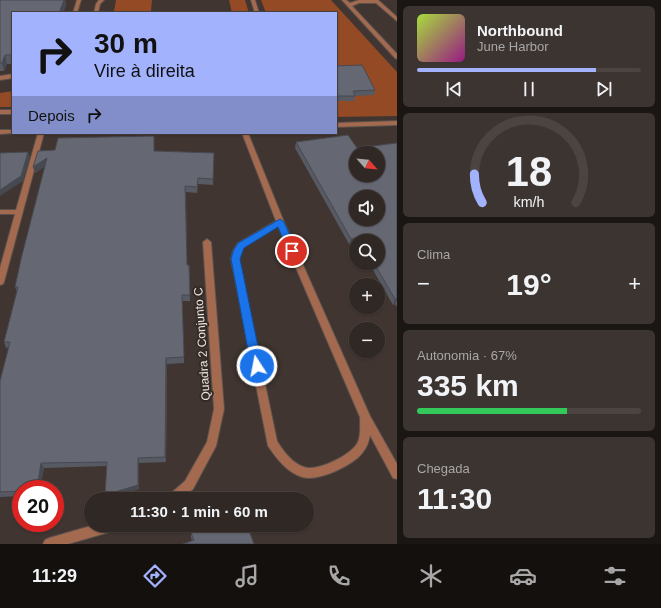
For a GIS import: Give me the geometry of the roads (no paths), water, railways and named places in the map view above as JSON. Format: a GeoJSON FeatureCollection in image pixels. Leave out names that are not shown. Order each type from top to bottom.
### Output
{"type":"FeatureCollection","features":[{"type":"Feature","properties":{"kind":"street"},"geometry":{"type":"LineString","coordinates":[[75,12],[79,0]]}},
{"type":"Feature","properties":{"kind":"street"},"geometry":{"type":"LineString","coordinates":[[96,12],[98,4],[102,0]]}},
{"type":"Feature","properties":{"kind":"street"},"geometry":{"type":"LineString","coordinates":[[253,0],[257,12]]}},
{"type":"Feature","properties":{"kind":"street"},"geometry":{"type":"LineString","coordinates":[[344,0],[397,57]]}},
{"type":"Feature","properties":{"kind":"street"},"geometry":{"type":"LineString","coordinates":[[349,6],[353,3],[377,1],[397,20]]}},
{"type":"Feature","properties":{"kind":"street"},"geometry":{"type":"LineString","coordinates":[[0,78],[12,76]]}},
{"type":"Feature","properties":{"kind":"street"},"geometry":{"type":"LineString","coordinates":[[0,112],[12,112]]}},
{"type":"Feature","properties":{"kind":"street"},"geometry":{"type":"LineString","coordinates":[[337,125],[397,123]]}},
{"type":"Feature","properties":{"kind":"street"},"geometry":{"type":"LineString","coordinates":[[0,132],[12,132]]}},
{"type":"Feature","properties":{"kind":"street"},"geometry":{"type":"LineString","coordinates":[[0,282],[18,212],[41,134]]}},
{"type":"Feature","properties":{"kind":"street"},"geometry":{"type":"LineString","coordinates":[[245,134],[280,222],[365,417],[397,474]]}},
{"type":"Feature","properties":{"kind":"street"},"geometry":{"type":"LineString","coordinates":[[0,212],[18,212]]}},
{"type":"Feature","properties":{"kind":"street"},"geometry":{"type":"LineString","coordinates":[[280,222],[241,245],[235,259],[272,443],[279,454],[291,465],[306,473],[320,472],[352,458],[360,449],[366,428],[365,417]]}},
{"type":"Feature","properties":{"kind":"street","name":"Quadra 2 Conjunto C"},"geometry":{"type":"LineString","coordinates":[[181,492],[189,485],[212,443],[220,409],[206,242]]}},
{"type":"Feature","properties":{"kind":"street"},"geometry":{"type":"LineString","coordinates":[[49,544],[89,532]]}}]}
